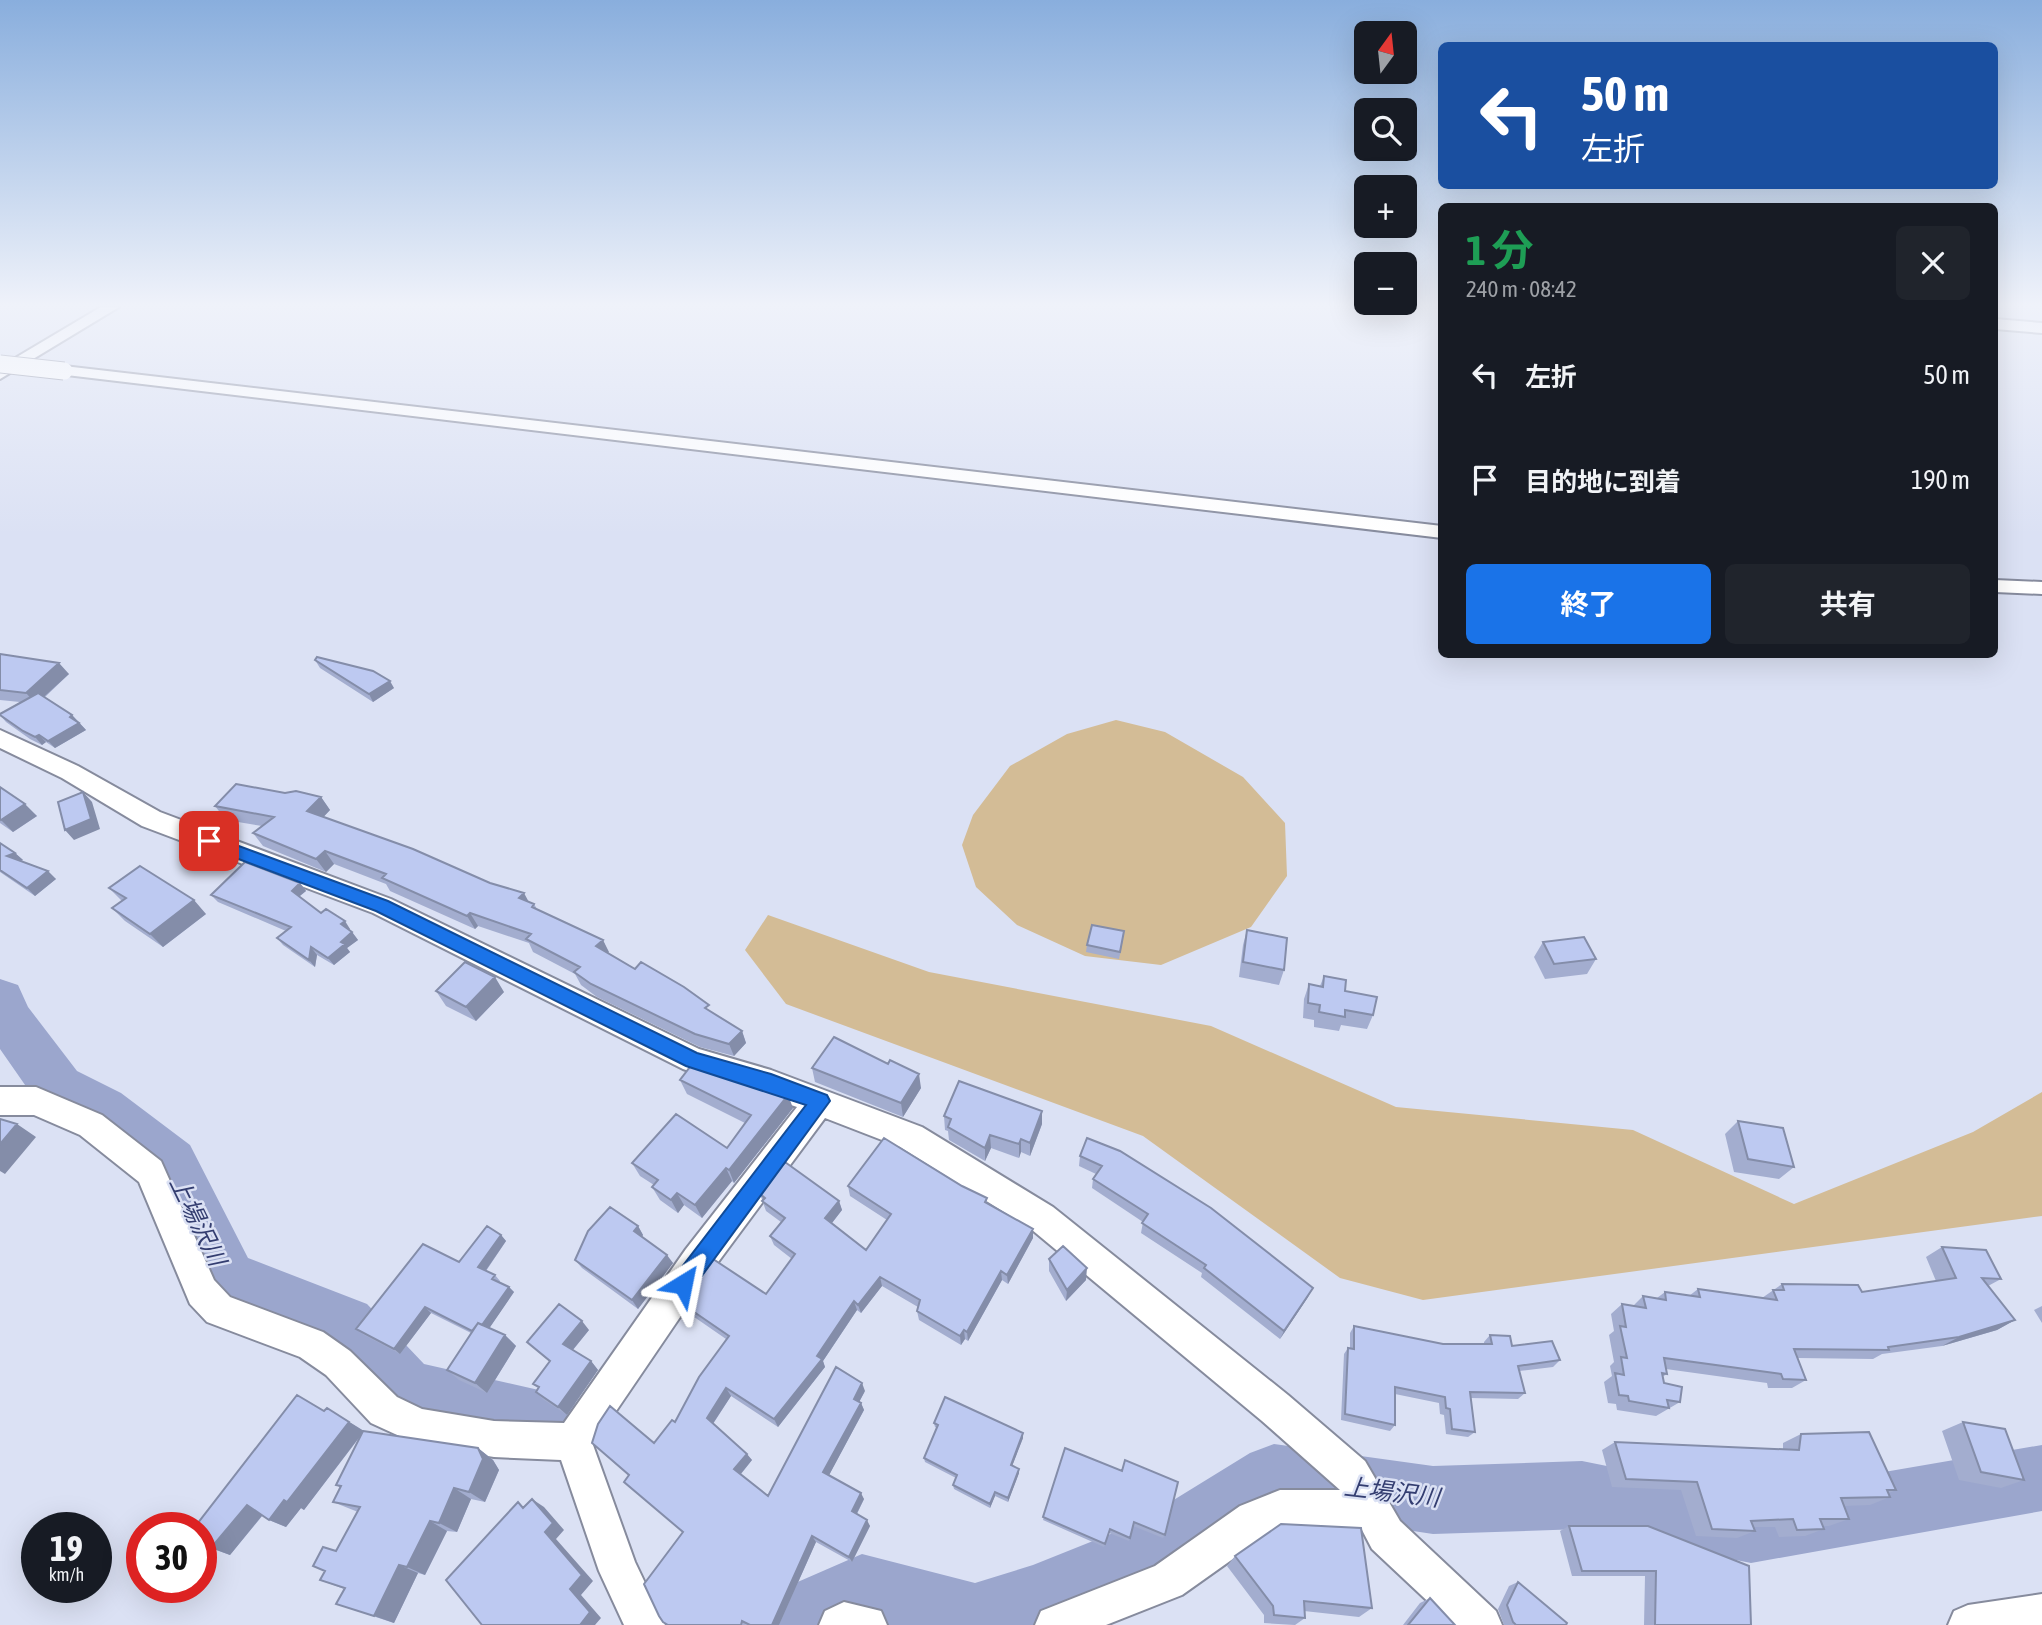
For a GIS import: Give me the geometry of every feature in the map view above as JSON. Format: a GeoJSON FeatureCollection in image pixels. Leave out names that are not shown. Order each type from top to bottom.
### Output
{"type":"FeatureCollection","features":[{"type":"Feature","properties":{"kind":"street"},"geometry":{"type":"LineString","coordinates":[[165,383],[1438,532]]}},
{"type":"Feature","properties":{"kind":"street"},"geometry":{"type":"LineString","coordinates":[[1998,586],[2042,588]]}},
{"type":"Feature","properties":{"kind":"street"},"geometry":{"type":"LineString","coordinates":[[0,738],[70,772],[150,819],[382,906],[693,1060],[771,1083],[911,1137],[1042,1218],[1352,1474],[1387,1535],[1482,1625]]}},
{"type":"Feature","properties":{"kind":"street"},"geometry":{"type":"LineString","coordinates":[[0,1101],[36,1101],[91,1125],[150,1172],[202,1292],[219,1310],[311,1344],[338,1363],[384,1409],[419,1427],[494,1439],[573,1442]]}},
{"type":"Feature","properties":{"kind":"street"},"geometry":{"type":"LineString","coordinates":[[573,1442],[698,1261],[820,1101]]}},
{"type":"Feature","properties":{"kind":"street"},"geometry":{"type":"LineString","coordinates":[[573,1442],[619,1571],[645,1625]]}},
{"type":"Feature","properties":{"kind":"street"},"geometry":{"type":"LineString","coordinates":[[1055,1625],[1168,1581],[1254,1520],[1280,1509],[1371,1509]]}},
{"type":"Feature","properties":{"kind":"street"},"geometry":{"type":"LineString","coordinates":[[1968,1625],[2042,1614]]}},
{"type":"Feature","properties":{"kind":"street"},"geometry":{"type":"LineString","coordinates":[[839,1625],[844,1622],[867,1625]]}},
{"type":"Feature","properties":{"kind":"shaded area"},"geometry":{"type":"Polygon","coordinates":[[[1116,720],[1165,732],[1243,777],[1285,823],[1287,876],[1251,927],[1161,965],[1085,956],[1017,925],[976,887],[962,845],[973,815],[1010,766],[1067,734],[1116,720]]]}},
{"type":"Feature","properties":{"kind":"shaded area"},"geometry":{"type":"Polygon","coordinates":[[[768,915],[929,972],[1211,1026],[1396,1107],[1633,1130],[1794,1204],[1973,1132],[2042,1092],[2042,1216],[1423,1300],[1340,1278],[1143,1136],[786,1004],[745,950],[768,915]]]}},
{"type":"Feature","properties":{"kind":"building"},"geometry":{"type":"Polygon","coordinates":[[[0,654],[59,663],[26,693],[0,690],[0,654]]]}},
{"type":"Feature","properties":{"kind":"building"},"geometry":{"type":"Polygon","coordinates":[[[317,657],[373,671],[390,681],[369,694],[315,660],[317,657]]]}},
{"type":"Feature","properties":{"kind":"building"},"geometry":{"type":"Polygon","coordinates":[[[38,693],[72,715],[70,717],[79,723],[48,741],[39,735],[35,737],[23,731],[0,715],[38,693]]]}},
{"type":"Feature","properties":{"kind":"building"},"geometry":{"type":"Polygon","coordinates":[[[236,784],[285,793],[296,791],[321,797],[307,811],[413,849],[490,883],[524,893],[519,898],[534,904],[532,907],[603,940],[596,946],[635,969],[641,962],[684,987],[709,1005],[705,1008],[742,1031],[729,1044],[695,1034],[591,984],[574,972],[580,967],[526,939],[531,934],[470,913],[467,916],[382,878],[386,874],[325,851],[316,859],[253,833],[274,817],[215,806],[236,784]]]}},
{"type":"Feature","properties":{"kind":"building"},"geometry":{"type":"Polygon","coordinates":[[[0,787],[25,804],[1,820],[0,819],[0,787]]]}},
{"type":"Feature","properties":{"kind":"building"},"geometry":{"type":"Polygon","coordinates":[[[83,792],[91,819],[65,830],[58,802],[83,792]]]}},
{"type":"Feature","properties":{"kind":"building"},"geometry":{"type":"Polygon","coordinates":[[[0,843],[15,853],[7,856],[48,871],[27,888],[0,870],[0,843]]]}},
{"type":"Feature","properties":{"kind":"building"},"geometry":{"type":"Polygon","coordinates":[[[245,862],[300,883],[292,891],[321,913],[326,909],[345,921],[341,924],[352,932],[341,942],[345,944],[328,958],[311,947],[309,960],[277,938],[291,927],[211,895],[245,862]]]}},
{"type":"Feature","properties":{"kind":"building"},"geometry":{"type":"Polygon","coordinates":[[[140,866],[194,900],[150,934],[112,908],[126,898],[109,888],[140,866]]]}},
{"type":"Feature","properties":{"kind":"building"},"geometry":{"type":"Polygon","coordinates":[[[1092,925],[1124,931],[1120,952],[1087,945],[1092,925]]]}},
{"type":"Feature","properties":{"kind":"building"},"geometry":{"type":"Polygon","coordinates":[[[1247,930],[1287,938],[1284,970],[1243,962],[1247,930]]]}},
{"type":"Feature","properties":{"kind":"building"},"geometry":{"type":"Polygon","coordinates":[[[1584,937],[1596,959],[1554,964],[1543,942],[1584,937]]]}},
{"type":"Feature","properties":{"kind":"building"},"geometry":{"type":"Polygon","coordinates":[[[465,962],[495,977],[466,1007],[436,991],[465,962]]]}},
{"type":"Feature","properties":{"kind":"building"},"geometry":{"type":"Polygon","coordinates":[[[1324,976],[1346,980],[1345,991],[1377,997],[1373,1015],[1345,1010],[1345,1017],[1319,1012],[1320,1005],[1308,1003],[1309,984],[1323,987],[1324,976]]]}},
{"type":"Feature","properties":{"kind":"building"},"geometry":{"type":"Polygon","coordinates":[[[834,1037],[888,1064],[890,1060],[919,1074],[901,1103],[812,1068],[834,1037]]]}},
{"type":"Feature","properties":{"kind":"building"},"geometry":{"type":"Polygon","coordinates":[[[693,1063],[788,1095],[729,1170],[726,1168],[695,1205],[677,1193],[671,1200],[652,1187],[658,1180],[632,1163],[676,1114],[727,1148],[751,1115],[680,1080],[693,1063]]]}},
{"type":"Feature","properties":{"kind":"building"},"geometry":{"type":"Polygon","coordinates":[[[959,1081],[1042,1111],[1030,1143],[1021,1139],[1019,1144],[990,1135],[985,1148],[948,1127],[951,1119],[944,1116],[959,1081]]]}},
{"type":"Feature","properties":{"kind":"building"},"geometry":{"type":"Polygon","coordinates":[[[0,1119],[17,1124],[0,1144],[0,1119]]]}},
{"type":"Feature","properties":{"kind":"building"},"geometry":{"type":"Polygon","coordinates":[[[1738,1121],[1783,1128],[1794,1167],[1748,1159],[1738,1121]]]}},
{"type":"Feature","properties":{"kind":"building"},"geometry":{"type":"Polygon","coordinates":[[[884,1138],[962,1186],[987,1198],[985,1202],[1033,1229],[1007,1275],[1001,1271],[967,1332],[964,1330],[960,1336],[917,1311],[920,1300],[880,1277],[858,1305],[854,1301],[817,1356],[822,1359],[774,1419],[726,1388],[707,1418],[747,1454],[734,1469],[768,1496],[836,1367],[862,1383],[854,1399],[861,1403],[823,1472],[861,1493],[852,1511],[867,1520],[849,1557],[812,1536],[772,1625],[750,1625],[742,1621],[741,1625],[668,1625],[659,1616],[644,1584],[683,1532],[624,1482],[629,1475],[592,1443],[598,1424],[610,1406],[654,1443],[672,1420],[675,1422],[699,1377],[729,1336],[681,1303],[706,1266],[713,1259],[766,1294],[795,1254],[770,1236],[785,1218],[762,1201],[765,1198],[760,1194],[785,1162],[839,1201],[825,1218],[866,1250],[891,1214],[848,1186],[884,1138]]]}},
{"type":"Feature","properties":{"kind":"building"},"geometry":{"type":"Polygon","coordinates":[[[1087,1138],[1120,1151],[1211,1208],[1313,1288],[1284,1331],[1204,1268],[1206,1265],[1142,1223],[1148,1214],[1093,1179],[1102,1166],[1080,1156],[1087,1138]]]}},
{"type":"Feature","properties":{"kind":"building"},"geometry":{"type":"Polygon","coordinates":[[[610,1207],[638,1226],[634,1231],[667,1255],[632,1300],[575,1260],[588,1231],[610,1207]]]}},
{"type":"Feature","properties":{"kind":"building"},"geometry":{"type":"Polygon","coordinates":[[[487,1226],[501,1235],[478,1267],[495,1275],[492,1279],[509,1287],[482,1325],[478,1323],[472,1331],[425,1307],[394,1349],[356,1329],[423,1244],[459,1262],[487,1226]]]}},
{"type":"Feature","properties":{"kind":"building"},"geometry":{"type":"Polygon","coordinates":[[[1063,1246],[1087,1268],[1067,1290],[1049,1259],[1063,1246]]]}},
{"type":"Feature","properties":{"kind":"building"},"geometry":{"type":"Polygon","coordinates":[[[1942,1247],[1986,1250],[2001,1279],[1982,1278],[2015,1320],[1959,1337],[1888,1347],[1889,1350],[1794,1349],[1806,1380],[1783,1379],[1781,1374],[1664,1358],[1667,1374],[1662,1373],[1664,1383],[1682,1387],[1680,1402],[1667,1400],[1669,1408],[1629,1401],[1628,1396],[1619,1395],[1615,1373],[1624,1375],[1621,1357],[1627,1358],[1620,1326],[1626,1327],[1622,1304],[1646,1308],[1643,1296],[1666,1300],[1665,1292],[1700,1297],[1698,1289],[1777,1300],[1773,1290],[1784,1290],[1782,1284],[1858,1285],[1862,1292],[1956,1278],[1942,1247]]]}},
{"type":"Feature","properties":{"kind":"building"},"geometry":{"type":"Polygon","coordinates":[[[559,1304],[582,1321],[563,1344],[591,1361],[558,1407],[536,1392],[539,1387],[533,1384],[550,1361],[527,1342],[559,1304]]]}},
{"type":"Feature","properties":{"kind":"building"},"geometry":{"type":"Polygon","coordinates":[[[478,1323],[505,1335],[475,1383],[447,1370],[478,1323]]]}},
{"type":"Feature","properties":{"kind":"building"},"geometry":{"type":"Polygon","coordinates":[[[1354,1326],[1443,1344],[1492,1344],[1490,1335],[1510,1336],[1512,1346],[1552,1341],[1560,1360],[1518,1366],[1525,1393],[1470,1392],[1475,1432],[1452,1429],[1450,1409],[1446,1408],[1445,1397],[1395,1387],[1395,1425],[1345,1414],[1348,1348],[1354,1349],[1354,1326]]]}},
{"type":"Feature","properties":{"kind":"building"},"geometry":{"type":"Polygon","coordinates":[[[297,1395],[324,1411],[327,1408],[349,1422],[287,1502],[284,1500],[269,1520],[247,1505],[217,1541],[217,1512],[206,1512],[297,1395]]]}},
{"type":"Feature","properties":{"kind":"building"},"geometry":{"type":"Polygon","coordinates":[[[945,1397],[1023,1433],[1011,1465],[1019,1469],[1008,1498],[995,1492],[990,1504],[953,1485],[957,1475],[924,1458],[938,1425],[934,1423],[945,1397]]]}},
{"type":"Feature","properties":{"kind":"building"},"geometry":{"type":"Polygon","coordinates":[[[1963,1422],[2005,1429],[2024,1480],[1981,1472],[1963,1422]]]}},
{"type":"Feature","properties":{"kind":"building"},"geometry":{"type":"Polygon","coordinates":[[[363,1431],[478,1448],[483,1459],[469,1492],[454,1488],[439,1523],[430,1521],[407,1567],[399,1565],[374,1616],[336,1604],[345,1588],[320,1580],[325,1571],[313,1566],[323,1547],[336,1551],[360,1507],[333,1502],[341,1486],[336,1485],[363,1431]]]}},
{"type":"Feature","properties":{"kind":"building"},"geometry":{"type":"Polygon","coordinates":[[[1869,1432],[1896,1490],[1887,1490],[1890,1497],[1841,1498],[1849,1519],[1820,1519],[1824,1529],[1797,1530],[1793,1519],[1751,1521],[1755,1531],[1712,1529],[1697,1482],[1626,1479],[1615,1442],[1799,1450],[1801,1434],[1869,1432]]]}},
{"type":"Feature","properties":{"kind":"building"},"geometry":{"type":"Polygon","coordinates":[[[1065,1448],[1122,1471],[1125,1460],[1178,1482],[1165,1535],[1134,1522],[1130,1538],[1110,1529],[1105,1544],[1043,1517],[1065,1448]]]}},
{"type":"Feature","properties":{"kind":"building"},"geometry":{"type":"Polygon","coordinates":[[[532,1499],[553,1523],[545,1532],[582,1575],[570,1589],[590,1612],[580,1625],[482,1625],[446,1580],[518,1502],[523,1508],[532,1499]]]}},
{"type":"Feature","properties":{"kind":"building"},"geometry":{"type":"Polygon","coordinates":[[[1281,1524],[1361,1528],[1372,1608],[1304,1601],[1305,1618],[1274,1615],[1273,1606],[1235,1556],[1281,1524]]]}},
{"type":"Feature","properties":{"kind":"building"},"geometry":{"type":"Polygon","coordinates":[[[1569,1526],[1648,1526],[1749,1566],[1751,1625],[1655,1625],[1656,1571],[1582,1571],[1569,1526]]]}},
{"type":"Feature","properties":{"kind":"building"},"geometry":{"type":"Polygon","coordinates":[[[1518,1582],[1567,1623],[1566,1625],[1516,1625],[1507,1605],[1518,1582]]]}},
{"type":"Feature","properties":{"kind":"building"},"geometry":{"type":"Polygon","coordinates":[[[1430,1598],[1455,1625],[1408,1625],[1430,1598]]]}},
{"type":"Feature","properties":{"kind":"waterway","name":"上場沢川"},"geometry":{"type":"LineString","coordinates":[[0,1000],[9,1021],[58,1088],[102,1111],[170,1164],[227,1280],[345,1326],[407,1392],[552,1426]]}},
{"type":"Feature","properties":{"kind":"waterway","name":"上場沢川"},"geometry":{"type":"LineString","coordinates":[[781,1625],[862,1589],[975,1619],[1033,1601],[1156,1551],[1274,1477],[1433,1500],[1582,1495],[1751,1529],[2042,1478]]}},
{"type":"Feature","properties":{"kind":"route"},"geometry":{"type":"LineString","coordinates":[[209,841],[382,906],[693,1060],[820,1101],[683,1284]]}}]}
